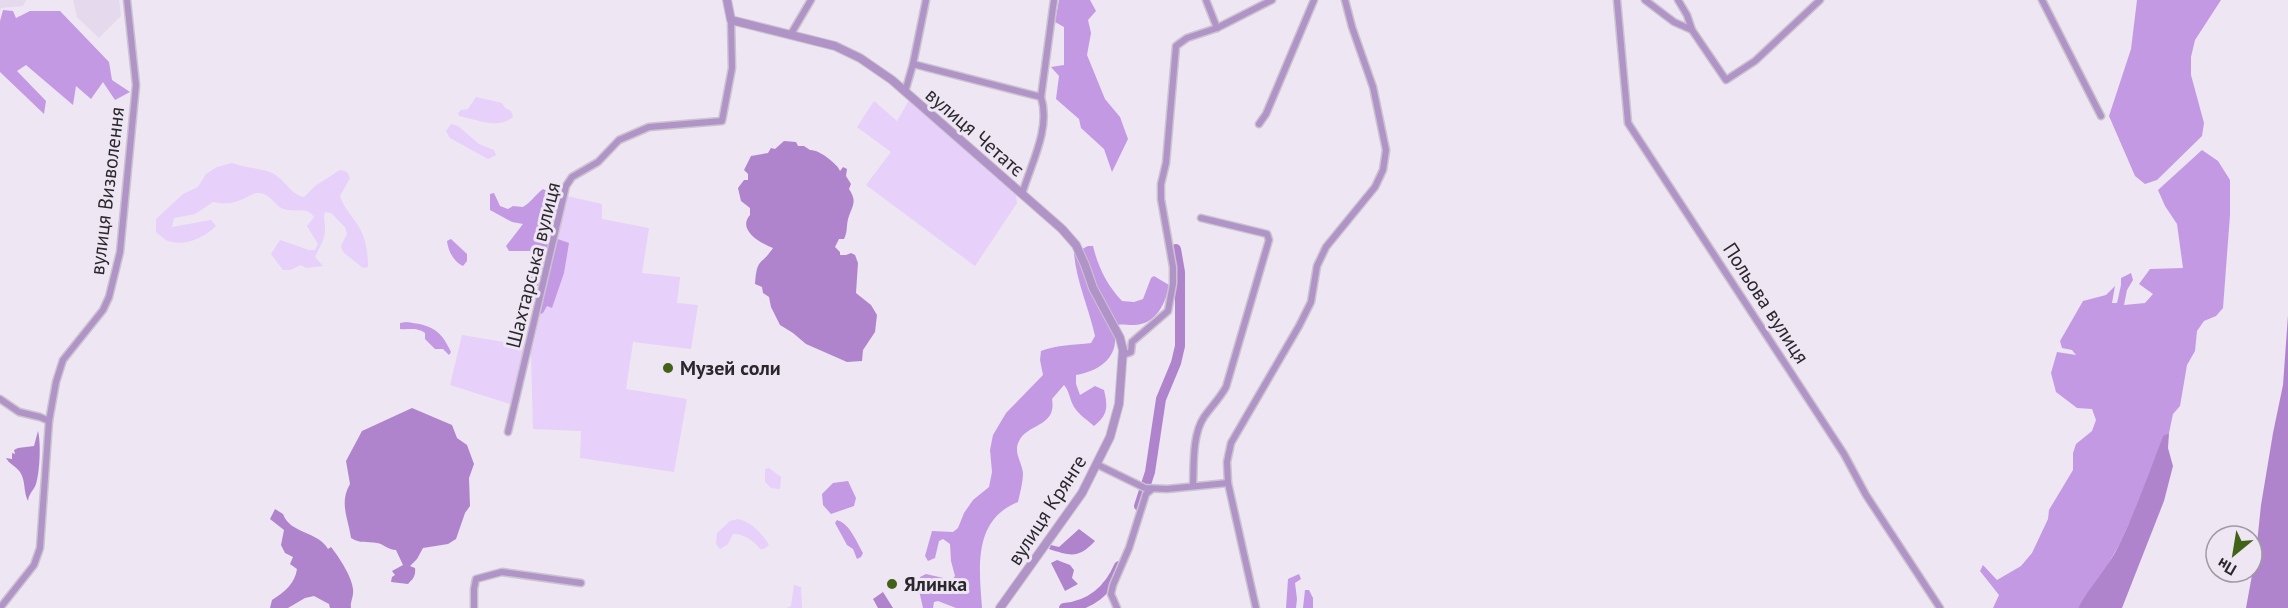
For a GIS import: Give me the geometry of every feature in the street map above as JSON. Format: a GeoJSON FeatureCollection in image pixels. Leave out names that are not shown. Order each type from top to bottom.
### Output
{"type":"FeatureCollection","features":[{"type":"Feature","properties":{"kind":"street","name":"вулиця Визволення"},"geometry":{"type":"LineString","coordinates":[[0,608],[38,557],[49,421],[56,382],[63,360],[103,310],[109,297],[120,252],[136,85],[127,0]]}},
{"type":"Feature","properties":{"kind":"street","name":"Шахтарська вулиця"},"geometry":{"type":"LineString","coordinates":[[508,432],[566,186],[572,177],[598,162],[619,140],[649,127],[722,121],[732,68],[731,20],[727,0]]}},
{"type":"Feature","properties":{"kind":"street"},"geometry":{"type":"LineString","coordinates":[[791,34],[811,0]]}},
{"type":"Feature","properties":{"kind":"street"},"geometry":{"type":"LineString","coordinates":[[905,92],[926,0]]}},
{"type":"Feature","properties":{"kind":"street"},"geometry":{"type":"LineString","coordinates":[[1022,194],[1044,124],[1041,97],[1054,0]]}},
{"type":"Feature","properties":{"kind":"street"},"geometry":{"type":"LineString","coordinates":[[1206,0],[1217,28]]}},
{"type":"Feature","properties":{"kind":"street"},"geometry":{"type":"LineString","coordinates":[[1123,355],[1131,352],[1132,342],[1168,311],[1173,284],[1173,267],[1161,192],[1166,163],[1176,46],[1187,38],[1217,28],[1272,0]]}},
{"type":"Feature","properties":{"kind":"street"},"geometry":{"type":"LineString","coordinates":[[1259,124],[1266,114],[1314,0]]}},
{"type":"Feature","properties":{"kind":"street"},"geometry":{"type":"LineString","coordinates":[[1256,608],[1228,483],[1227,462],[1231,443],[1311,302],[1320,258],[1375,187],[1383,170],[1386,150],[1373,87],[1345,0]]}},
{"type":"Feature","properties":{"kind":"street","name":"Польова вулиця"},"geometry":{"type":"LineString","coordinates":[[1617,0],[1628,123],[1633,134],[1662,172],[1940,608]]}},
{"type":"Feature","properties":{"kind":"street"},"geometry":{"type":"LineString","coordinates":[[1645,0],[1674,22],[1692,30]]}},
{"type":"Feature","properties":{"kind":"street"},"geometry":{"type":"LineString","coordinates":[[1678,0],[1687,15],[1692,30],[1726,80],[1755,61],[1820,0]]}},
{"type":"Feature","properties":{"kind":"street"},"geometry":{"type":"LineString","coordinates":[[2042,0],[2101,116]]}},
{"type":"Feature","properties":{"kind":"street","name":"вулиця Четатє"},"geometry":{"type":"LineString","coordinates":[[731,20],[834,46],[860,58],[892,80],[1062,229],[1076,245],[1093,288],[1120,338],[1123,355]]}},
{"type":"Feature","properties":{"kind":"street"},"geometry":{"type":"LineString","coordinates":[[913,64],[1041,97]]}},
{"type":"Feature","properties":{"kind":"street"},"geometry":{"type":"LineString","coordinates":[[1193,486],[1199,429],[1203,418],[1216,404],[1226,387],[1269,240],[1267,234],[1201,218]]}},
{"type":"Feature","properties":{"kind":"street","name":"вулиця Крянге"},"geometry":{"type":"LineString","coordinates":[[1000,608],[1082,493],[1098,465],[1110,437],[1119,404],[1123,355]]}},
{"type":"Feature","properties":{"kind":"street"},"geometry":{"type":"LineString","coordinates":[[0,399],[19,412],[49,421]]}},
{"type":"Feature","properties":{"kind":"street"},"geometry":{"type":"LineString","coordinates":[[1098,465],[1145,488],[1228,483]]}},
{"type":"Feature","properties":{"kind":"street"},"geometry":{"type":"LineString","coordinates":[[1117,608],[1111,594],[1113,585],[1129,548],[1146,494],[1153,489]]}},
{"type":"Feature","properties":{"kind":"street"},"geometry":{"type":"LineString","coordinates":[[474,608],[474,589],[477,579],[502,572],[581,583]]}},
{"type":"Feature","properties":{"kind":"shaded area"},"geometry":{"type":"Polygon","coordinates":[[[0,0],[26,0],[23,6],[1,8],[0,11],[0,0]]]}},
{"type":"Feature","properties":{"kind":"shaded area"},"geometry":{"type":"Polygon","coordinates":[[[73,0],[119,0],[121,16],[99,38],[77,17],[73,0]]]}},
{"type":"Feature","properties":{"kind":"shaded area"},"geometry":{"type":"Polygon","coordinates":[[[1059,0],[1090,0],[1096,11],[1088,20],[1091,33],[1087,55],[1105,99],[1120,117],[1128,139],[1112,172],[1104,149],[1081,128],[1079,119],[1056,99],[1059,76],[1051,67],[1064,65],[1064,27],[1055,22],[1059,0]]]}},
{"type":"Feature","properties":{"kind":"shaded area"},"geometry":{"type":"Polygon","coordinates":[[[2137,0],[2221,0],[2195,40],[2191,57],[2191,75],[2204,123],[2202,136],[2157,180],[2145,184],[2135,176],[2109,116],[2131,49],[2137,0]]]}},
{"type":"Feature","properties":{"kind":"shaded area"},"geometry":{"type":"Polygon","coordinates":[[[3,10],[13,11],[16,18],[30,11],[60,11],[109,62],[112,80],[130,92],[115,100],[103,82],[91,99],[76,86],[73,105],[26,65],[17,71],[46,101],[44,114],[0,72],[0,21],[3,10]]]}},
{"type":"Feature","properties":{"kind":"shaded area"},"geometry":{"type":"Polygon","coordinates":[[[476,97],[502,103],[511,111],[513,117],[501,123],[494,123],[459,116],[458,113],[468,109],[476,97]]]}},
{"type":"Feature","properties":{"kind":"shaded area"},"geometry":{"type":"Polygon","coordinates":[[[911,97],[1015,189],[1017,203],[975,266],[866,185],[891,152],[857,127],[874,101],[897,121],[911,97]]]}},
{"type":"Feature","properties":{"kind":"shaded area"},"geometry":{"type":"Polygon","coordinates":[[[451,124],[458,126],[479,144],[494,150],[496,155],[488,159],[450,138],[446,131],[451,124]]]}},
{"type":"Feature","properties":{"kind":"shaded area"},"geometry":{"type":"Polygon","coordinates":[[[784,141],[796,142],[798,146],[804,146],[822,154],[840,171],[843,167],[847,169],[846,176],[851,184],[849,189],[854,203],[844,239],[839,239],[835,247],[840,255],[851,253],[855,255],[858,263],[856,293],[871,305],[877,315],[875,332],[863,350],[862,361],[847,362],[806,344],[780,325],[769,297],[763,293],[762,287],[755,284],[758,265],[773,248],[762,243],[748,231],[746,226],[750,208],[741,201],[738,188],[744,180],[748,180],[748,174],[744,170],[751,156],[768,153],[771,148],[775,149],[784,141]]]}},
{"type":"Feature","properties":{"kind":"shaded area"},"geometry":{"type":"Polygon","coordinates":[[[2202,150],[2218,161],[2230,180],[2230,215],[2223,308],[2216,316],[2204,321],[2197,331],[2195,351],[2187,365],[2180,406],[2173,414],[2169,433],[2163,437],[2140,500],[2106,568],[2078,608],[1993,608],[1999,595],[1980,571],[1983,565],[1997,580],[2021,566],[2032,553],[2048,519],[2049,510],[2073,470],[2073,453],[2076,444],[2092,431],[2096,420],[2092,409],[2077,408],[2056,392],[2051,373],[2057,352],[2076,355],[2072,350],[2062,348],[2060,341],[2083,301],[2106,295],[2115,286],[2112,303],[2117,303],[2121,278],[2131,273],[2133,280],[2127,290],[2124,305],[2145,303],[2153,294],[2139,284],[2150,269],[2183,268],[2177,224],[2158,190],[2202,150]]]}},
{"type":"Feature","properties":{"kind":"shaded area"},"geometry":{"type":"Polygon","coordinates":[[[232,163],[270,172],[296,194],[304,197],[315,186],[340,170],[347,172],[350,178],[340,196],[364,237],[368,267],[363,268],[343,252],[341,246],[347,234],[345,227],[331,213],[325,212],[324,235],[315,257],[323,266],[306,268],[301,265],[290,270],[283,270],[271,254],[280,240],[315,250],[318,244],[307,226],[314,217],[308,212],[284,209],[261,193],[255,193],[231,203],[213,202],[195,214],[174,218],[172,227],[211,220],[216,226],[194,240],[174,243],[156,232],[156,219],[183,194],[198,187],[206,174],[217,167],[232,163]]]}},
{"type":"Feature","properties":{"kind":"shaded area"},"geometry":{"type":"Polygon","coordinates":[[[543,189],[549,192],[550,206],[559,209],[552,237],[569,243],[564,273],[552,308],[547,306],[543,313],[538,315],[543,289],[526,279],[526,272],[532,266],[530,251],[509,251],[506,246],[523,224],[512,222],[490,210],[490,194],[494,193],[500,206],[508,209],[513,206],[523,207],[543,189]]]}},
{"type":"Feature","properties":{"kind":"shaded area"},"geometry":{"type":"Polygon","coordinates":[[[567,196],[602,204],[602,219],[649,228],[642,273],[680,277],[677,303],[698,305],[691,349],[633,342],[626,389],[687,399],[674,472],[580,458],[581,431],[533,429],[531,354],[526,353],[513,405],[450,385],[462,335],[533,347],[567,196]]]}},
{"type":"Feature","properties":{"kind":"shaded area"},"geometry":{"type":"Polygon","coordinates":[[[451,239],[467,254],[467,261],[463,266],[454,259],[450,252],[447,241],[451,239]]]}},
{"type":"Feature","properties":{"kind":"shaded area"},"geometry":{"type":"Polygon","coordinates":[[[1093,246],[1104,275],[1122,301],[1134,302],[1143,299],[1151,278],[1154,276],[1169,285],[1162,306],[1147,322],[1113,327],[1115,345],[1108,360],[1094,370],[1076,375],[1080,395],[1095,386],[1104,390],[1106,410],[1099,422],[1094,426],[1079,413],[1064,385],[1052,399],[1050,415],[1046,420],[1023,435],[1019,441],[1017,453],[1023,473],[1018,502],[1003,510],[993,520],[982,546],[980,577],[982,608],[956,608],[938,601],[934,602],[933,608],[923,608],[918,586],[920,577],[926,574],[952,580],[955,576],[950,544],[943,539],[939,541],[935,558],[928,561],[925,556],[932,531],[953,532],[958,528],[973,500],[989,487],[992,472],[990,450],[993,435],[1006,413],[1043,375],[1041,351],[1059,346],[1091,343],[1095,336],[1077,274],[1074,253],[1093,246]]]}},
{"type":"Feature","properties":{"kind":"shaded area"},"geometry":{"type":"Polygon","coordinates":[[[2288,315],[2288,608],[2246,608],[2250,584],[2264,584],[2264,524],[2259,524],[2283,385],[2288,315]]]}},
{"type":"Feature","properties":{"kind":"shaded area"},"geometry":{"type":"Polygon","coordinates":[[[406,322],[433,329],[447,344],[451,352],[449,355],[443,349],[435,349],[425,339],[425,333],[422,331],[400,329],[400,323],[406,322]]]}},
{"type":"Feature","properties":{"kind":"shaded area"},"geometry":{"type":"Polygon","coordinates":[[[412,408],[452,425],[457,438],[467,445],[474,464],[469,478],[470,506],[465,513],[456,539],[448,544],[423,548],[410,566],[415,568],[415,573],[408,584],[391,582],[395,575],[392,571],[403,565],[396,550],[373,542],[361,542],[351,538],[345,510],[345,497],[350,484],[346,461],[362,431],[412,408]]]}},
{"type":"Feature","properties":{"kind":"shaded area"},"geometry":{"type":"Polygon","coordinates":[[[38,431],[40,450],[38,472],[36,484],[28,501],[22,475],[6,458],[12,459],[12,453],[15,454],[14,450],[18,448],[34,446],[38,431]]]}},
{"type":"Feature","properties":{"kind":"shaded area"},"geometry":{"type":"Polygon","coordinates":[[[2169,433],[2168,448],[2173,466],[2164,501],[2122,608],[2078,608],[2119,545],[2163,436],[2169,433]]]}},
{"type":"Feature","properties":{"kind":"shaded area"},"geometry":{"type":"Polygon","coordinates":[[[769,468],[781,477],[780,489],[771,488],[765,482],[765,469],[769,468]]]}},
{"type":"Feature","properties":{"kind":"shaded area"},"geometry":{"type":"Polygon","coordinates":[[[848,481],[856,498],[854,506],[831,514],[823,505],[822,494],[833,483],[848,481]]]}},
{"type":"Feature","properties":{"kind":"shaded area"},"geometry":{"type":"Polygon","coordinates":[[[275,509],[283,514],[292,525],[318,539],[328,549],[331,547],[338,556],[352,584],[351,608],[330,608],[329,604],[314,596],[305,598],[288,608],[270,608],[272,600],[285,591],[291,583],[297,569],[290,564],[293,557],[285,553],[281,545],[284,530],[270,519],[275,509]]]}},
{"type":"Feature","properties":{"kind":"shaded area"},"geometry":{"type":"Polygon","coordinates":[[[738,519],[756,529],[769,545],[760,549],[748,538],[733,534],[728,544],[720,549],[716,544],[717,533],[730,521],[738,519]]]}},
{"type":"Feature","properties":{"kind":"shaded area"},"geometry":{"type":"Polygon","coordinates":[[[837,520],[846,525],[852,534],[863,553],[861,557],[857,559],[853,549],[847,545],[835,523],[837,520]]]}},
{"type":"Feature","properties":{"kind":"shaded area"},"geometry":{"type":"Polygon","coordinates":[[[1079,529],[1095,541],[1084,551],[1069,554],[1049,549],[1051,545],[1059,547],[1079,529]]]}},
{"type":"Feature","properties":{"kind":"shaded area"},"geometry":{"type":"Polygon","coordinates":[[[1057,560],[1070,565],[1074,570],[1072,578],[1078,584],[1065,591],[1051,563],[1057,560]]]}},
{"type":"Feature","properties":{"kind":"shaded area"},"geometry":{"type":"Polygon","coordinates":[[[1299,574],[1301,579],[1295,583],[1296,608],[1286,608],[1288,579],[1299,574]]]}},
{"type":"Feature","properties":{"kind":"shaded area"},"geometry":{"type":"Polygon","coordinates":[[[794,585],[801,587],[802,608],[787,608],[791,606],[794,585]]]}},
{"type":"Feature","properties":{"kind":"shaded area"},"geometry":{"type":"Polygon","coordinates":[[[1305,590],[1309,590],[1313,598],[1313,608],[1303,608],[1305,590]]]}},
{"type":"Feature","properties":{"kind":"shaded area"},"geometry":{"type":"Polygon","coordinates":[[[883,592],[893,608],[878,608],[873,599],[883,592]]]}},
{"type":"Feature","properties":{"kind":"waterway"},"geometry":{"type":"LineString","coordinates":[[1139,506],[1150,472],[1161,399],[1176,363],[1180,346],[1180,272],[1176,249]]}},
{"type":"Feature","properties":{"kind":"waterway"},"geometry":{"type":"LineString","coordinates":[[1064,608],[1082,604],[1098,595],[1110,582],[1119,566]]}},
{"type":"Feature","properties":{"kind":"place","name":"Музей соли"},"geometry":{"type":"Point","coordinates":[668,368]}},
{"type":"Feature","properties":{"kind":"place","name":"Ялинка"},"geometry":{"type":"Point","coordinates":[892,584]}}]}
